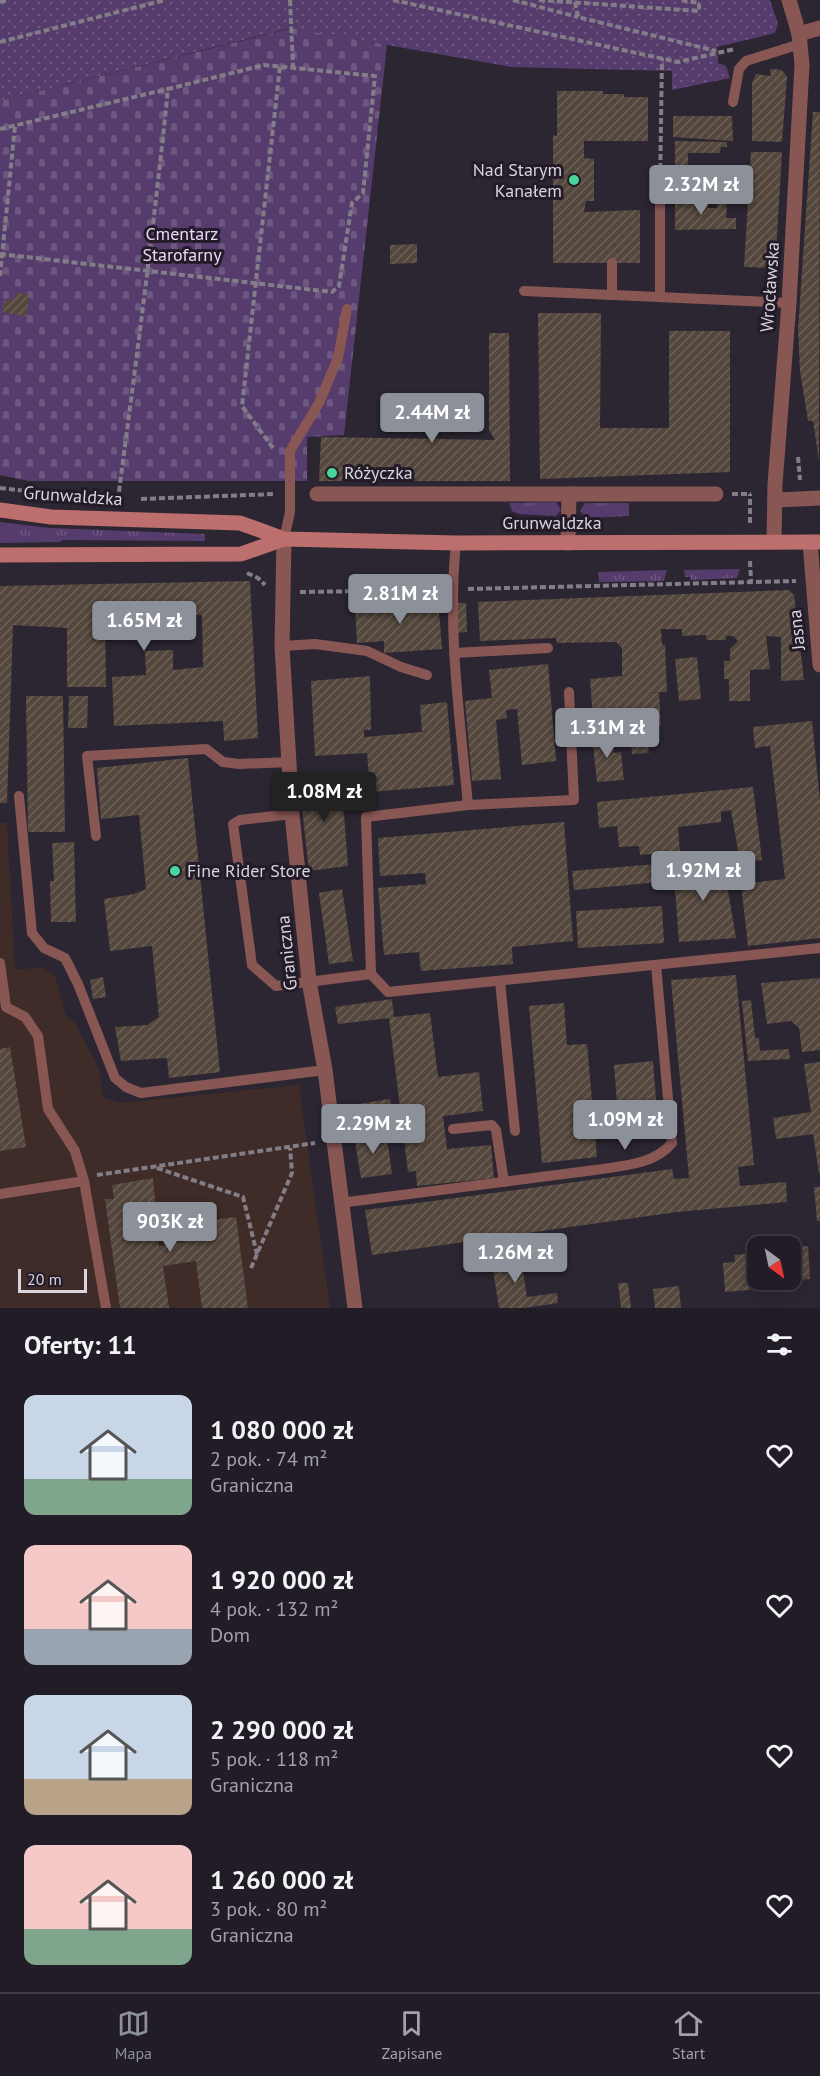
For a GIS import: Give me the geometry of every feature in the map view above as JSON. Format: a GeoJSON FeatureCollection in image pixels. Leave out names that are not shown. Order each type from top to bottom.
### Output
{"type":"FeatureCollection","features":[{"type":"Feature","properties":{"kind":"main road","name":"Grunwaldzka"},"geometry":{"type":"LineString","coordinates":[[0,510],[51,517],[240,523],[284,539],[456,543],[815,542]]}},
{"type":"Feature","properties":{"kind":"main road","name":"Grunwaldzka"},"geometry":{"type":"LineString","coordinates":[[0,555],[241,555],[284,539]]}},
{"type":"Feature","properties":{"kind":"street","name":"Wrocławska"},"geometry":{"type":"LineString","coordinates":[[774,542],[802,65],[800,39],[789,0]]}},
{"type":"Feature","properties":{"kind":"street"},"geometry":{"type":"LineString","coordinates":[[800,39],[820,28]]}},
{"type":"Feature","properties":{"kind":"street"},"geometry":{"type":"LineString","coordinates":[[317,494],[716,494]]}},
{"type":"Feature","properties":{"kind":"street"},"geometry":{"type":"LineString","coordinates":[[568,543],[569,494]]}},
{"type":"Feature","properties":{"kind":"street"},"geometry":{"type":"LineString","coordinates":[[775,500],[820,498]]}},
{"type":"Feature","properties":{"kind":"street","name":"Graniczna"},"geometry":{"type":"LineString","coordinates":[[284,539],[281,592],[282,646],[292,814],[309,981],[325,1070],[355,1308]]}},
{"type":"Feature","properties":{"kind":"street","name":"Jasna"},"geometry":{"type":"LineString","coordinates":[[815,542],[812,590],[820,665]]}},
{"type":"Feature","properties":{"kind":"lane"},"geometry":{"type":"LineString","coordinates":[[733,102],[739,69],[746,61],[800,39]]}},
{"type":"Feature","properties":{"kind":"lane"},"geometry":{"type":"LineString","coordinates":[[660,201],[660,297]]}},
{"type":"Feature","properties":{"kind":"lane"},"geometry":{"type":"LineString","coordinates":[[612,263],[612,295]]}},
{"type":"Feature","properties":{"kind":"lane"},"geometry":{"type":"LineString","coordinates":[[524,291],[789,303]]}},
{"type":"Feature","properties":{"kind":"lane"},"geometry":{"type":"LineString","coordinates":[[284,539],[290,512],[290,451],[319,403],[338,358],[347,309]]}},
{"type":"Feature","properties":{"kind":"lane"},"geometry":{"type":"LineString","coordinates":[[456,543],[451,590],[453,653],[468,805]]}},
{"type":"Feature","properties":{"kind":"lane"},"geometry":{"type":"LineString","coordinates":[[282,646],[315,644],[367,651],[401,667],[427,675]]}},
{"type":"Feature","properties":{"kind":"lane"},"geometry":{"type":"LineString","coordinates":[[453,653],[548,648]]}},
{"type":"Feature","properties":{"kind":"lane"},"geometry":{"type":"LineString","coordinates":[[569,692],[574,800],[468,805],[366,817],[371,974],[388,992],[820,948]]}},
{"type":"Feature","properties":{"kind":"lane"},"geometry":{"type":"LineString","coordinates":[[96,836],[87,756],[206,749],[223,762],[238,764],[290,762]]}},
{"type":"Feature","properties":{"kind":"lane"},"geometry":{"type":"LineString","coordinates":[[19,796],[32,933],[44,948],[65,958],[78,984],[115,1078],[126,1087],[141,1093],[325,1070]]}},
{"type":"Feature","properties":{"kind":"lane"},"geometry":{"type":"LineString","coordinates":[[292,814],[240,820],[233,824],[252,965],[276,986],[371,974]]}},
{"type":"Feature","properties":{"kind":"lane"},"geometry":{"type":"LineString","coordinates":[[0,963],[6,1007],[25,1017],[38,1036],[48,1109],[75,1151],[84,1181],[106,1308]]}},
{"type":"Feature","properties":{"kind":"lane"},"geometry":{"type":"LineString","coordinates":[[340,1203],[634,1164],[663,1153],[672,1143],[656,965]]}},
{"type":"Feature","properties":{"kind":"lane"},"geometry":{"type":"LineString","coordinates":[[500,981],[515,1131]]}},
{"type":"Feature","properties":{"kind":"lane"},"geometry":{"type":"LineString","coordinates":[[453,1129],[492,1125],[496,1130],[504,1182]]}},
{"type":"Feature","properties":{"kind":"lane"},"geometry":{"type":"LineString","coordinates":[[0,1194],[84,1181]]}},
{"type":"Feature","properties":{"kind":"path"},"geometry":{"type":"LineString","coordinates":[[0,2],[9,0]]}},
{"type":"Feature","properties":{"kind":"path"},"geometry":{"type":"LineString","coordinates":[[0,42],[165,0]]}},
{"type":"Feature","properties":{"kind":"path"},"geometry":{"type":"LineString","coordinates":[[290,0],[293,66]]}},
{"type":"Feature","properties":{"kind":"path"},"geometry":{"type":"LineString","coordinates":[[393,0],[678,62],[738,48]]}},
{"type":"Feature","properties":{"kind":"path"},"geometry":{"type":"LineString","coordinates":[[513,0],[718,52]]}},
{"type":"Feature","properties":{"kind":"path"},"geometry":{"type":"LineString","coordinates":[[539,0],[699,11],[700,2],[680,0]]}},
{"type":"Feature","properties":{"kind":"path"},"geometry":{"type":"LineString","coordinates":[[575,2],[578,17]]}},
{"type":"Feature","properties":{"kind":"path"},"geometry":{"type":"LineString","coordinates":[[660,201],[662,58]]}},
{"type":"Feature","properties":{"kind":"path"},"geometry":{"type":"LineString","coordinates":[[0,129],[264,65],[293,66],[375,76],[363,193],[352,203],[339,286],[332,292],[1,254]]}},
{"type":"Feature","properties":{"kind":"path"},"geometry":{"type":"LineString","coordinates":[[280,66],[242,406],[291,471]]}},
{"type":"Feature","properties":{"kind":"path"},"geometry":{"type":"LineString","coordinates":[[118,499],[168,89]]}},
{"type":"Feature","properties":{"kind":"path"},"geometry":{"type":"LineString","coordinates":[[0,276],[15,126]]}},
{"type":"Feature","properties":{"kind":"path"},"geometry":{"type":"LineString","coordinates":[[0,488],[74,497]]}},
{"type":"Feature","properties":{"kind":"path"},"geometry":{"type":"LineString","coordinates":[[716,494],[750,494],[758,491]]}},
{"type":"Feature","properties":{"kind":"path"},"geometry":{"type":"LineString","coordinates":[[107,499],[291,494]]}},
{"type":"Feature","properties":{"kind":"path"},"geometry":{"type":"LineString","coordinates":[[241,573],[250,573],[268,589],[281,592],[451,590],[795,580],[812,590]]}},
{"type":"Feature","properties":{"kind":"path"},"geometry":{"type":"LineString","coordinates":[[84,1181],[89,1176],[290,1148],[316,1142]]}},
{"type":"Feature","properties":{"kind":"path"},"geometry":{"type":"LineString","coordinates":[[250,1268],[292,1173],[290,1148]]}},
{"type":"Feature","properties":{"kind":"path"},"geometry":{"type":"LineString","coordinates":[[155,1167],[243,1197],[257,1254]]}},
{"type":"Feature","properties":{"kind":"shaded area"},"geometry":{"type":"Polygon","coordinates":[[[0,823],[7,823],[15,970],[43,967],[55,976],[66,1016],[75,1023],[99,1069],[103,1097],[121,1103],[299,1085],[330,1308],[0,1308],[0,823]]]}},
{"type":"Feature","properties":{"kind":"green space"},"geometry":{"type":"Polygon","coordinates":[[[0,0],[770,0],[778,24],[775,33],[717,47],[718,63],[726,66],[730,78],[672,90],[672,71],[511,67],[291,28],[0,101],[0,0]]]}},
{"type":"Feature","properties":{"kind":"green space","name":"Cmentarz Starofarny"},"geometry":{"type":"Polygon","coordinates":[[[293,28],[387,45],[344,435],[307,437],[307,481],[29,481],[0,475],[0,101],[293,28]]]}},
{"type":"Feature","properties":{"kind":"green space"},"geometry":{"type":"Polygon","coordinates":[[[556,502],[561,510],[556,516],[519,514],[512,511],[509,503],[556,502]]]}},
{"type":"Feature","properties":{"kind":"green space"},"geometry":{"type":"Polygon","coordinates":[[[585,503],[629,503],[629,516],[587,518],[580,511],[585,503]]]}},
{"type":"Feature","properties":{"kind":"green space"},"geometry":{"type":"Polygon","coordinates":[[[0,522],[50,528],[205,534],[205,541],[63,540],[59,542],[0,543],[0,522]]]}},
{"type":"Feature","properties":{"kind":"green space"},"geometry":{"type":"Polygon","coordinates":[[[740,569],[737,578],[691,580],[690,577],[685,577],[684,570],[740,569]]]}},
{"type":"Feature","properties":{"kind":"green space"},"geometry":{"type":"Polygon","coordinates":[[[667,570],[664,581],[599,582],[598,572],[667,570]]]}},
{"type":"Feature","properties":{"kind":"building"},"geometry":{"type":"Polygon","coordinates":[[[770,69],[782,70],[787,77],[782,142],[752,141],[752,83],[756,74],[771,76],[770,69]]]}},
{"type":"Feature","properties":{"kind":"building","name":"Nad Starym Kanałem"},"geometry":{"type":"Polygon","coordinates":[[[557,91],[603,91],[603,94],[624,94],[624,97],[648,97],[648,141],[584,141],[584,158],[594,159],[594,201],[586,201],[584,212],[640,210],[640,263],[553,263],[553,135],[557,136],[557,91]]]}},
{"type":"Feature","properties":{"kind":"building"},"geometry":{"type":"Polygon","coordinates":[[[813,112],[820,112],[819,461],[813,421],[808,421],[800,371],[798,330],[813,112]]]}},
{"type":"Feature","properties":{"kind":"building"},"geometry":{"type":"Polygon","coordinates":[[[673,116],[732,116],[733,141],[673,137],[673,116]]]}},
{"type":"Feature","properties":{"kind":"building"},"geometry":{"type":"Polygon","coordinates":[[[675,141],[727,142],[727,147],[721,147],[720,153],[688,153],[688,176],[675,176],[675,141]]]}},
{"type":"Feature","properties":{"kind":"building"},"geometry":{"type":"Polygon","coordinates":[[[751,152],[782,152],[775,268],[744,267],[751,152]]]}},
{"type":"Feature","properties":{"kind":"building"},"geometry":{"type":"Polygon","coordinates":[[[675,198],[709,199],[708,208],[717,208],[717,202],[727,203],[726,218],[736,218],[736,229],[675,230],[675,198]]]}},
{"type":"Feature","properties":{"kind":"building"},"geometry":{"type":"Polygon","coordinates":[[[417,244],[417,263],[390,264],[390,245],[417,244]]]}},
{"type":"Feature","properties":{"kind":"building"},"geometry":{"type":"Polygon","coordinates":[[[16,293],[29,294],[27,317],[3,312],[4,301],[15,299],[16,293]]]}},
{"type":"Feature","properties":{"kind":"building"},"geometry":{"type":"Polygon","coordinates":[[[538,313],[601,313],[600,428],[669,428],[669,331],[730,331],[730,472],[540,479],[538,313]]]}},
{"type":"Feature","properties":{"kind":"building"},"geometry":{"type":"Polygon","coordinates":[[[489,333],[509,333],[510,481],[319,481],[321,437],[495,440],[489,430],[489,333]]]}},
{"type":"Feature","properties":{"kind":"building"},"geometry":{"type":"Polygon","coordinates":[[[250,581],[258,738],[224,741],[223,721],[114,726],[112,677],[146,675],[145,651],[173,650],[173,670],[203,667],[202,615],[105,617],[106,687],[67,687],[67,628],[13,625],[7,803],[0,803],[0,586],[250,581]]]}},
{"type":"Feature","properties":{"kind":"building"},"geometry":{"type":"Polygon","coordinates":[[[789,590],[794,595],[804,680],[781,681],[781,637],[766,636],[770,669],[750,670],[750,701],[729,701],[729,679],[724,679],[724,661],[730,661],[730,649],[738,641],[733,636],[726,636],[726,640],[707,640],[706,635],[682,636],[682,629],[661,629],[662,645],[665,645],[667,692],[645,693],[659,693],[661,725],[648,726],[647,717],[593,720],[590,679],[622,676],[622,648],[616,642],[557,643],[556,638],[480,641],[478,602],[789,590]]]}},
{"type":"Feature","properties":{"kind":"building"},"geometry":{"type":"Polygon","coordinates":[[[438,599],[442,649],[384,653],[384,641],[357,643],[355,605],[438,599]]]}},
{"type":"Feature","properties":{"kind":"building"},"geometry":{"type":"Polygon","coordinates":[[[454,603],[466,603],[467,632],[456,633],[454,603]]]}},
{"type":"Feature","properties":{"kind":"building"},"geometry":{"type":"Polygon","coordinates":[[[697,657],[701,699],[679,701],[675,659],[697,657]]]}},
{"type":"Feature","properties":{"kind":"building"},"geometry":{"type":"Polygon","coordinates":[[[548,664],[556,761],[522,765],[517,709],[506,710],[507,718],[496,720],[501,779],[472,781],[465,701],[492,698],[489,670],[548,664]]]}},
{"type":"Feature","properties":{"kind":"building"},"geometry":{"type":"Polygon","coordinates":[[[370,676],[371,730],[364,730],[364,737],[422,732],[420,705],[447,702],[454,785],[370,792],[367,753],[315,756],[311,681],[370,676]]]}},
{"type":"Feature","properties":{"kind":"building"},"geometry":{"type":"Polygon","coordinates":[[[26,696],[63,696],[65,832],[28,832],[26,696]]]}},
{"type":"Feature","properties":{"kind":"building"},"geometry":{"type":"Polygon","coordinates":[[[69,696],[88,696],[87,728],[68,728],[69,696]]]}},
{"type":"Feature","properties":{"kind":"building"},"geometry":{"type":"Polygon","coordinates":[[[812,721],[820,801],[820,938],[748,946],[741,884],[785,879],[770,746],[755,748],[753,727],[812,721]]]}},
{"type":"Feature","properties":{"kind":"building"},"geometry":{"type":"Polygon","coordinates":[[[646,722],[649,753],[632,754],[629,723],[646,722]]]}},
{"type":"Feature","properties":{"kind":"building"},"geometry":{"type":"Polygon","coordinates":[[[612,733],[614,753],[621,752],[624,780],[597,782],[592,735],[612,733]]]}},
{"type":"Feature","properties":{"kind":"building"},"geometry":{"type":"Polygon","coordinates":[[[188,758],[220,1072],[169,1078],[167,1058],[121,1061],[115,1027],[147,1025],[159,1017],[152,946],[110,951],[104,899],[134,894],[146,889],[139,815],[101,819],[97,768],[188,758]]]}},
{"type":"Feature","properties":{"kind":"building"},"geometry":{"type":"Polygon","coordinates":[[[341,776],[348,866],[309,871],[299,781],[341,776]]]}},
{"type":"Feature","properties":{"kind":"building"},"geometry":{"type":"Polygon","coordinates":[[[753,787],[762,860],[740,862],[731,810],[721,812],[721,822],[678,827],[680,852],[640,855],[639,846],[619,847],[617,826],[599,828],[597,802],[753,787]]]}},
{"type":"Feature","properties":{"kind":"building"},"geometry":{"type":"Polygon","coordinates":[[[564,822],[573,941],[512,947],[513,964],[421,971],[419,952],[384,955],[378,888],[426,884],[425,873],[380,876],[378,838],[564,822]]]}},
{"type":"Feature","properties":{"kind":"building"},"geometry":{"type":"Polygon","coordinates":[[[74,842],[76,922],[51,922],[50,881],[54,881],[52,843],[74,842]]]}},
{"type":"Feature","properties":{"kind":"building"},"geometry":{"type":"Polygon","coordinates":[[[723,861],[736,938],[679,942],[673,863],[723,861]]]}},
{"type":"Feature","properties":{"kind":"building"},"geometry":{"type":"Polygon","coordinates":[[[669,863],[671,881],[574,890],[572,871],[669,863]]]}},
{"type":"Feature","properties":{"kind":"building"},"geometry":{"type":"Polygon","coordinates":[[[342,889],[353,961],[329,964],[319,893],[342,889]]]}},
{"type":"Feature","properties":{"kind":"building"},"geometry":{"type":"Polygon","coordinates":[[[662,906],[664,943],[578,948],[576,911],[662,906]]]}},
{"type":"Feature","properties":{"kind":"building"},"geometry":{"type":"Polygon","coordinates":[[[736,975],[754,1165],[738,1167],[740,1186],[786,1182],[787,1202],[677,1212],[372,1255],[365,1210],[672,1169],[674,1179],[689,1178],[671,980],[736,975]]]}},
{"type":"Feature","properties":{"kind":"building"},"geometry":{"type":"Polygon","coordinates":[[[103,977],[106,997],[93,999],[90,980],[103,977]]]}},
{"type":"Feature","properties":{"kind":"building"},"geometry":{"type":"Polygon","coordinates":[[[820,978],[820,1050],[802,1052],[799,1028],[791,1021],[767,1024],[761,983],[820,978]]]}},
{"type":"Feature","properties":{"kind":"building"},"geometry":{"type":"Polygon","coordinates":[[[392,999],[394,1017],[430,1013],[438,1077],[479,1072],[483,1111],[443,1116],[447,1149],[491,1145],[494,1178],[417,1186],[416,1171],[408,1172],[389,1018],[338,1024],[335,1007],[392,999]]]}},
{"type":"Feature","properties":{"kind":"building"},"geometry":{"type":"Polygon","coordinates":[[[751,1000],[755,1038],[759,1038],[760,1051],[789,1049],[790,1059],[748,1061],[742,1001],[751,1000]]]}},
{"type":"Feature","properties":{"kind":"building"},"geometry":{"type":"Polygon","coordinates":[[[564,1003],[567,1045],[587,1044],[597,1157],[542,1163],[529,1006],[564,1003]]]}},
{"type":"Feature","properties":{"kind":"building"},"geometry":{"type":"Polygon","coordinates":[[[10,1047],[26,1147],[0,1151],[0,1049],[10,1047]]]}},
{"type":"Feature","properties":{"kind":"building"},"geometry":{"type":"Polygon","coordinates":[[[653,1061],[657,1111],[618,1114],[614,1065],[653,1061]]]}},
{"type":"Feature","properties":{"kind":"building"},"geometry":{"type":"Polygon","coordinates":[[[820,1062],[819,1173],[813,1134],[776,1139],[773,1118],[811,1112],[804,1064],[820,1062]]]}},
{"type":"Feature","properties":{"kind":"building"},"geometry":{"type":"Polygon","coordinates":[[[390,1099],[392,1111],[353,1117],[352,1105],[390,1099]]]}},
{"type":"Feature","properties":{"kind":"building"},"geometry":{"type":"Polygon","coordinates":[[[386,1131],[392,1174],[361,1178],[354,1136],[386,1131]]]}},
{"type":"Feature","properties":{"kind":"building"},"geometry":{"type":"Polygon","coordinates":[[[153,1178],[159,1246],[192,1240],[190,1223],[236,1217],[248,1308],[202,1308],[196,1261],[163,1266],[169,1308],[120,1308],[105,1199],[114,1199],[112,1185],[153,1178]]]}},
{"type":"Feature","properties":{"kind":"building"},"geometry":{"type":"Polygon","coordinates":[[[814,1187],[820,1187],[820,1221],[817,1221],[814,1187]]]}},
{"type":"Feature","properties":{"kind":"building"},"geometry":{"type":"Polygon","coordinates":[[[808,1246],[810,1279],[801,1280],[801,1247],[808,1246]]]}},
{"type":"Feature","properties":{"kind":"building"},"geometry":{"type":"Polygon","coordinates":[[[520,1252],[527,1297],[557,1293],[558,1303],[524,1308],[499,1308],[491,1257],[520,1252]]]}},
{"type":"Feature","properties":{"kind":"building"},"geometry":{"type":"Polygon","coordinates":[[[747,1254],[747,1290],[750,1290],[725,1292],[723,1263],[735,1262],[734,1255],[747,1254]]]}},
{"type":"Feature","properties":{"kind":"building"},"geometry":{"type":"Polygon","coordinates":[[[618,1283],[628,1283],[631,1308],[621,1308],[618,1283]]]}},
{"type":"Feature","properties":{"kind":"building"},"geometry":{"type":"Polygon","coordinates":[[[679,1286],[681,1308],[655,1308],[653,1289],[679,1286]]]}},
{"type":"Feature","properties":{"kind":"place","name":"Nad Starym Kanałem"},"geometry":{"type":"Point","coordinates":[574,180]}},
{"type":"Feature","properties":{"kind":"place","name":"Różyczka"},"geometry":{"type":"Point","coordinates":[332,473]}},
{"type":"Feature","properties":{"kind":"place","name":"Fine Rider Store"},"geometry":{"type":"Point","coordinates":[175,871]}}]}
